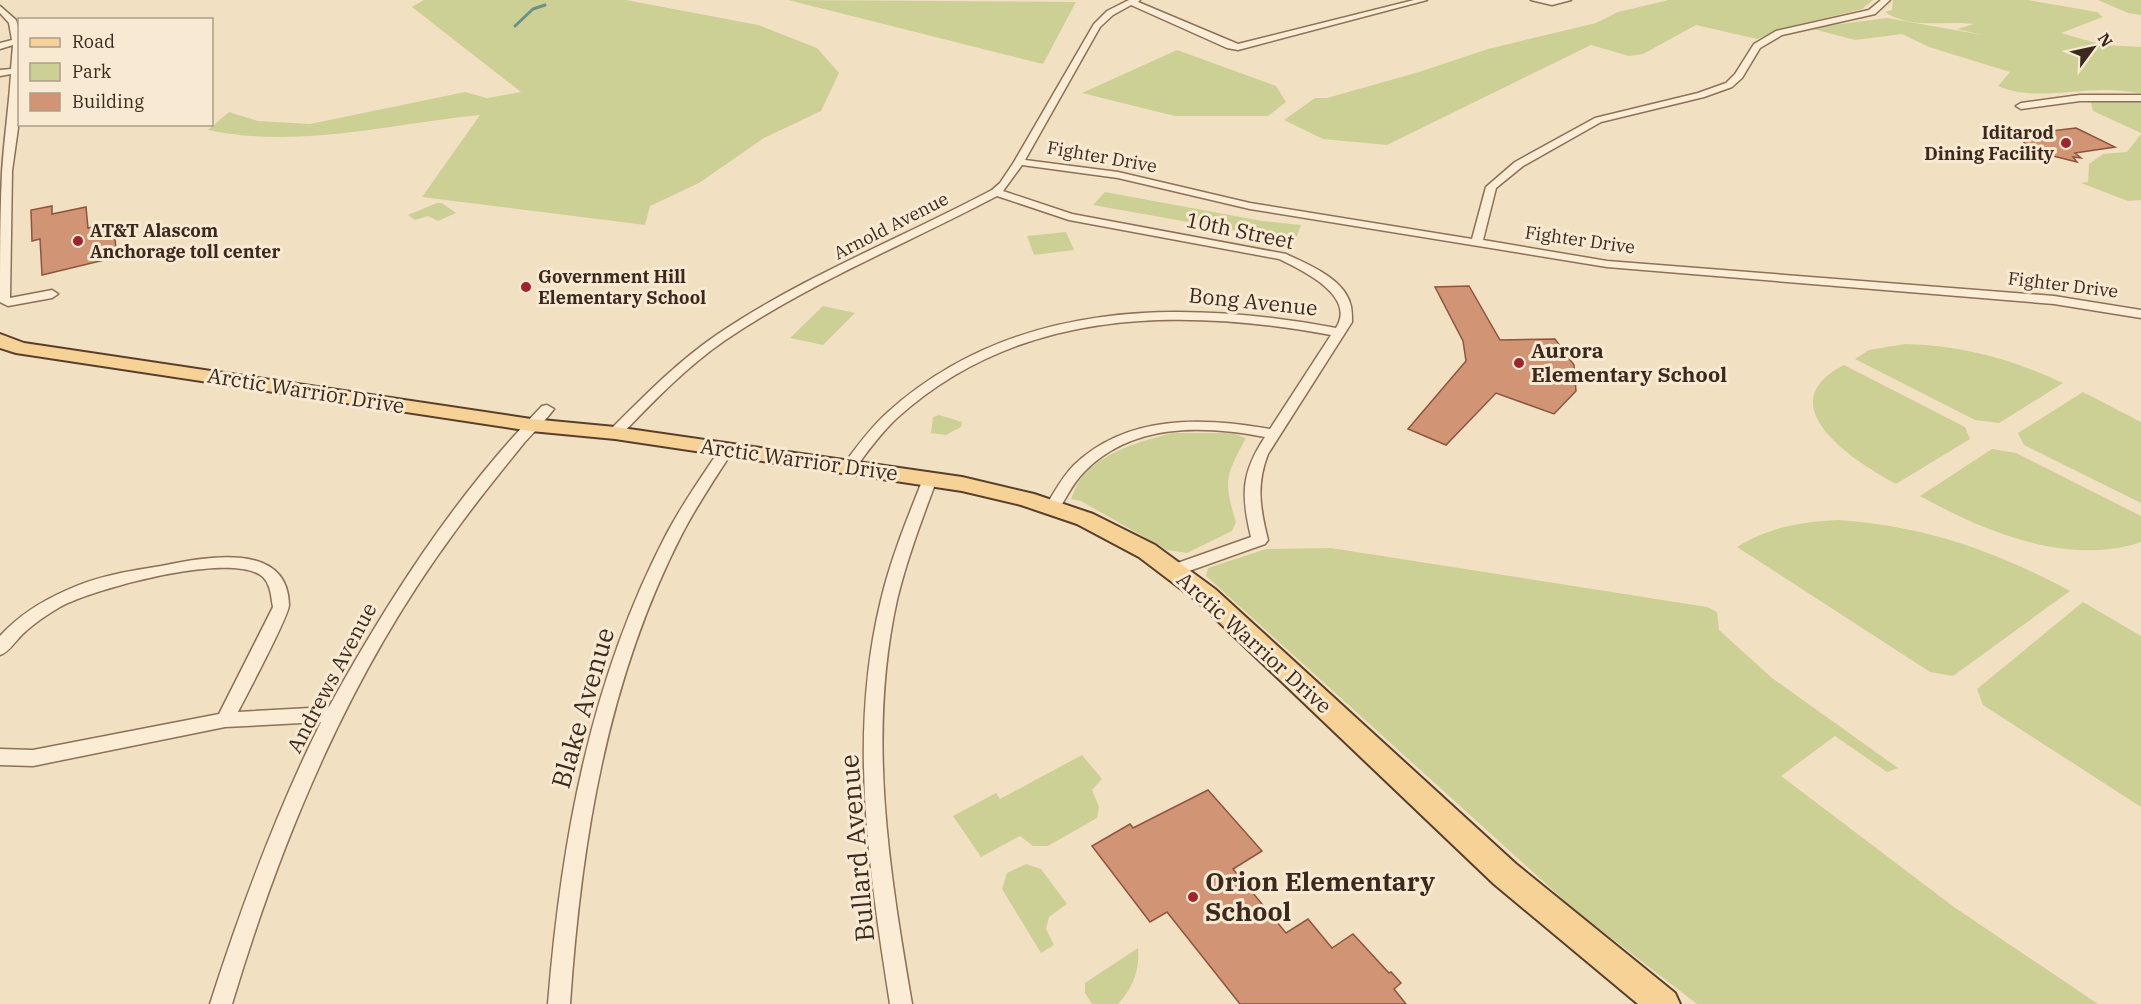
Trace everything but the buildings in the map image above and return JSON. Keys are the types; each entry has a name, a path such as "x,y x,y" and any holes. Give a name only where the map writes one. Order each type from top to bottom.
{"main road":[{"name":"Arctic Warrior Drive","path":"0,339 14,349 51,349 66,355 540,416 615,433 849,466 993,490 1053,507 1117,534 1175,570 1206,595 1505,874 1663,1004"}],"street":[{"name":"Arnold Avenue","path":"615,433 670,377 735,328 804,290 996,192 1004,185 1019,162 1097,26 1110,13 1134,1 1230,46 1238,46 1423,0"},
{"path":"1535,0 1552,3 1567,0"},
{"path":"1477,243 1491,187 1519,164 1598,120 1701,95 1729,85 1739,76 1756,46 1779,33 1872,12 1886,0"},
{"path":"0,8 13,22 17,41 17,71 4,168 2,259 4,298 8,302 52,294"},
{"path":"0,46 17,41"},
{"path":"0,73 17,71"},
{"path":"2021,106 2080,98 2141,98"},
{"path":"0,103 14,100"},
{"name":"Fighter Drive","path":"1019,162 1118,175 1250,206 1647,268 2054,300 2140,312"},
{"name":"10th Street","path":"996,192 1069,217 1282,256 1305,267 1336,289 1344,302 1346,322 1274,434 1254,470 1249,490 1260,540 1240,545 1175,570"},
{"name":"Bong Avenue","path":"849,466 893,413 928,385 963,364 1005,345 1049,331 1096,321 1182,313 1222,314 1287,321 1340,333"},
{"name":"Andrews Avenue","path":"221,1004 264,875 310,764 335,714 423,564 476,493 540,416"},
{"path":"1053,507 1079,469 1092,458 1108,447 1145,433 1165,428 1210,424 1274,434"},
{"name":"Blake Avenue","path":"559,1004 562,939 571,866 581,806 607,701 626,643 675,533 727,449"},
{"name":"Bullard Avenue","path":"901,1004 881,880 873,796 873,735 885,625 896,575 930,479"},
{"path":"0,649 18,628 64,598 92,586 219,561 243,563 262,569 274,578 281,591 281,607 225,720"},
{"path":"0,757 33,758 225,720 335,714"}],"green space":[{"path":"424,0 626,0 758,25 817,48 839,73 821,111 764,138 699,183 650,206 645,225 422,197 480,115 310,136 242,135 208,130 229,112 258,121 310,124 465,92 487,98 521,92 412,7"},
{"path":"788,0 1076,2 1043,64"},
{"path":"1669,0 1873,0 1862,9 1781,29 1757,39 1696,25 1643,54 1629,56 1591,45 1387,145 1323,139 1284,120 1315,98 1327,98 1419,72 1488,49 1596,23 1618,12"},
{"path":"1893,0 2028,0 2097,12 2103,17 2061,33 2103,45 2141,47 2141,93 2095,90 2024,93 1998,86 2010,72 1929,47 1902,34 1855,40 1809,28 1887,18 1983,35 1957,29 1974,24 1917,23 1895,18 1885,12 1892,10"},
{"path":"2098,0 2141,0 2141,15 2128,13"},
{"path":"1177,50 1276,86 1286,102 1268,116 1175,116 1082,93"},
{"path":"2091,102 2141,102 2141,133 2093,111"},
{"path":"2141,134 2141,200 2128,201 2081,183 2088,182 2089,164 2103,154 2127,152"},
{"path":"1105,192 1262,221 1301,225 1295,241 1093,205"},
{"path":"442,203 456,213 438,221 428,216 415,220 408,215"},
{"path":"1066,232 1074,250 1034,255 1027,236"},
{"path":"823,306 855,313 823,345 790,338"},
{"path":"1905,344 1966,350 2005,360 2063,383 1999,423 1975,420 1855,359 1869,350"},
{"path":"1844,365 1965,427 1970,439 1896,484 1860,462 1841,447 1825,431 1815,414 1813,397 1822,381"},
{"path":"2083,392 2141,422 2141,503 2024,445 2018,433"},
{"path":"939,415 962,422 961,427 946,435 931,433 933,417"},
{"path":"1172,433 1232,433 1246,438 1234,461 1229,478 1229,497 1236,522 1232,531 1187,553 1167,550 1081,501 1071,499 1081,478 1100,461 1135,444"},
{"path":"1992,449 2016,453 2141,516 2141,542 2113,549 2056,548 1999,533 1920,496"},
{"path":"1838,520 1900,528 1958,542 2014,563 2070,591 1953,676 1930,672 1737,547 1773,530 1811,522"},
{"path":"1331,548 1707,607 1717,612 1719,630 1772,678 1898,768 1887,772 1835,736 1781,776 1954,907 2098,1004 1697,1004 1576,911 1206,576 1208,568 1266,549"},
{"path":"2083,602 2141,636 2141,807 1983,705 1977,689"},
{"path":"1082,755 1102,779 1092,790 1099,807 1097,818 1048,846 1033,846 1020,836 981,857 953,816 996,793 1000,799"},
{"path":"1026,864 1041,869 1067,904 1049,917 1046,929 1054,945 1041,953 1002,889 1007,873"},
{"path":"1138,948 1137,971 1123,998 1118,1004 1092,1004 1085,993 1085,983"}],"waterway":[{"path":"515,26 533,9 545,5"}],"place":[{"name":"Iditarod Dining Facility","path":"2066,143"},
{"name":"AT&T Alascom Anchorage toll center","path":"78,241"},
{"name":"Government Hill Elementary School","path":"526,287"},
{"name":"Aurora Elementary School","path":"1519,363"},
{"name":"Orion Elementary School","path":"1193,897"}]}
